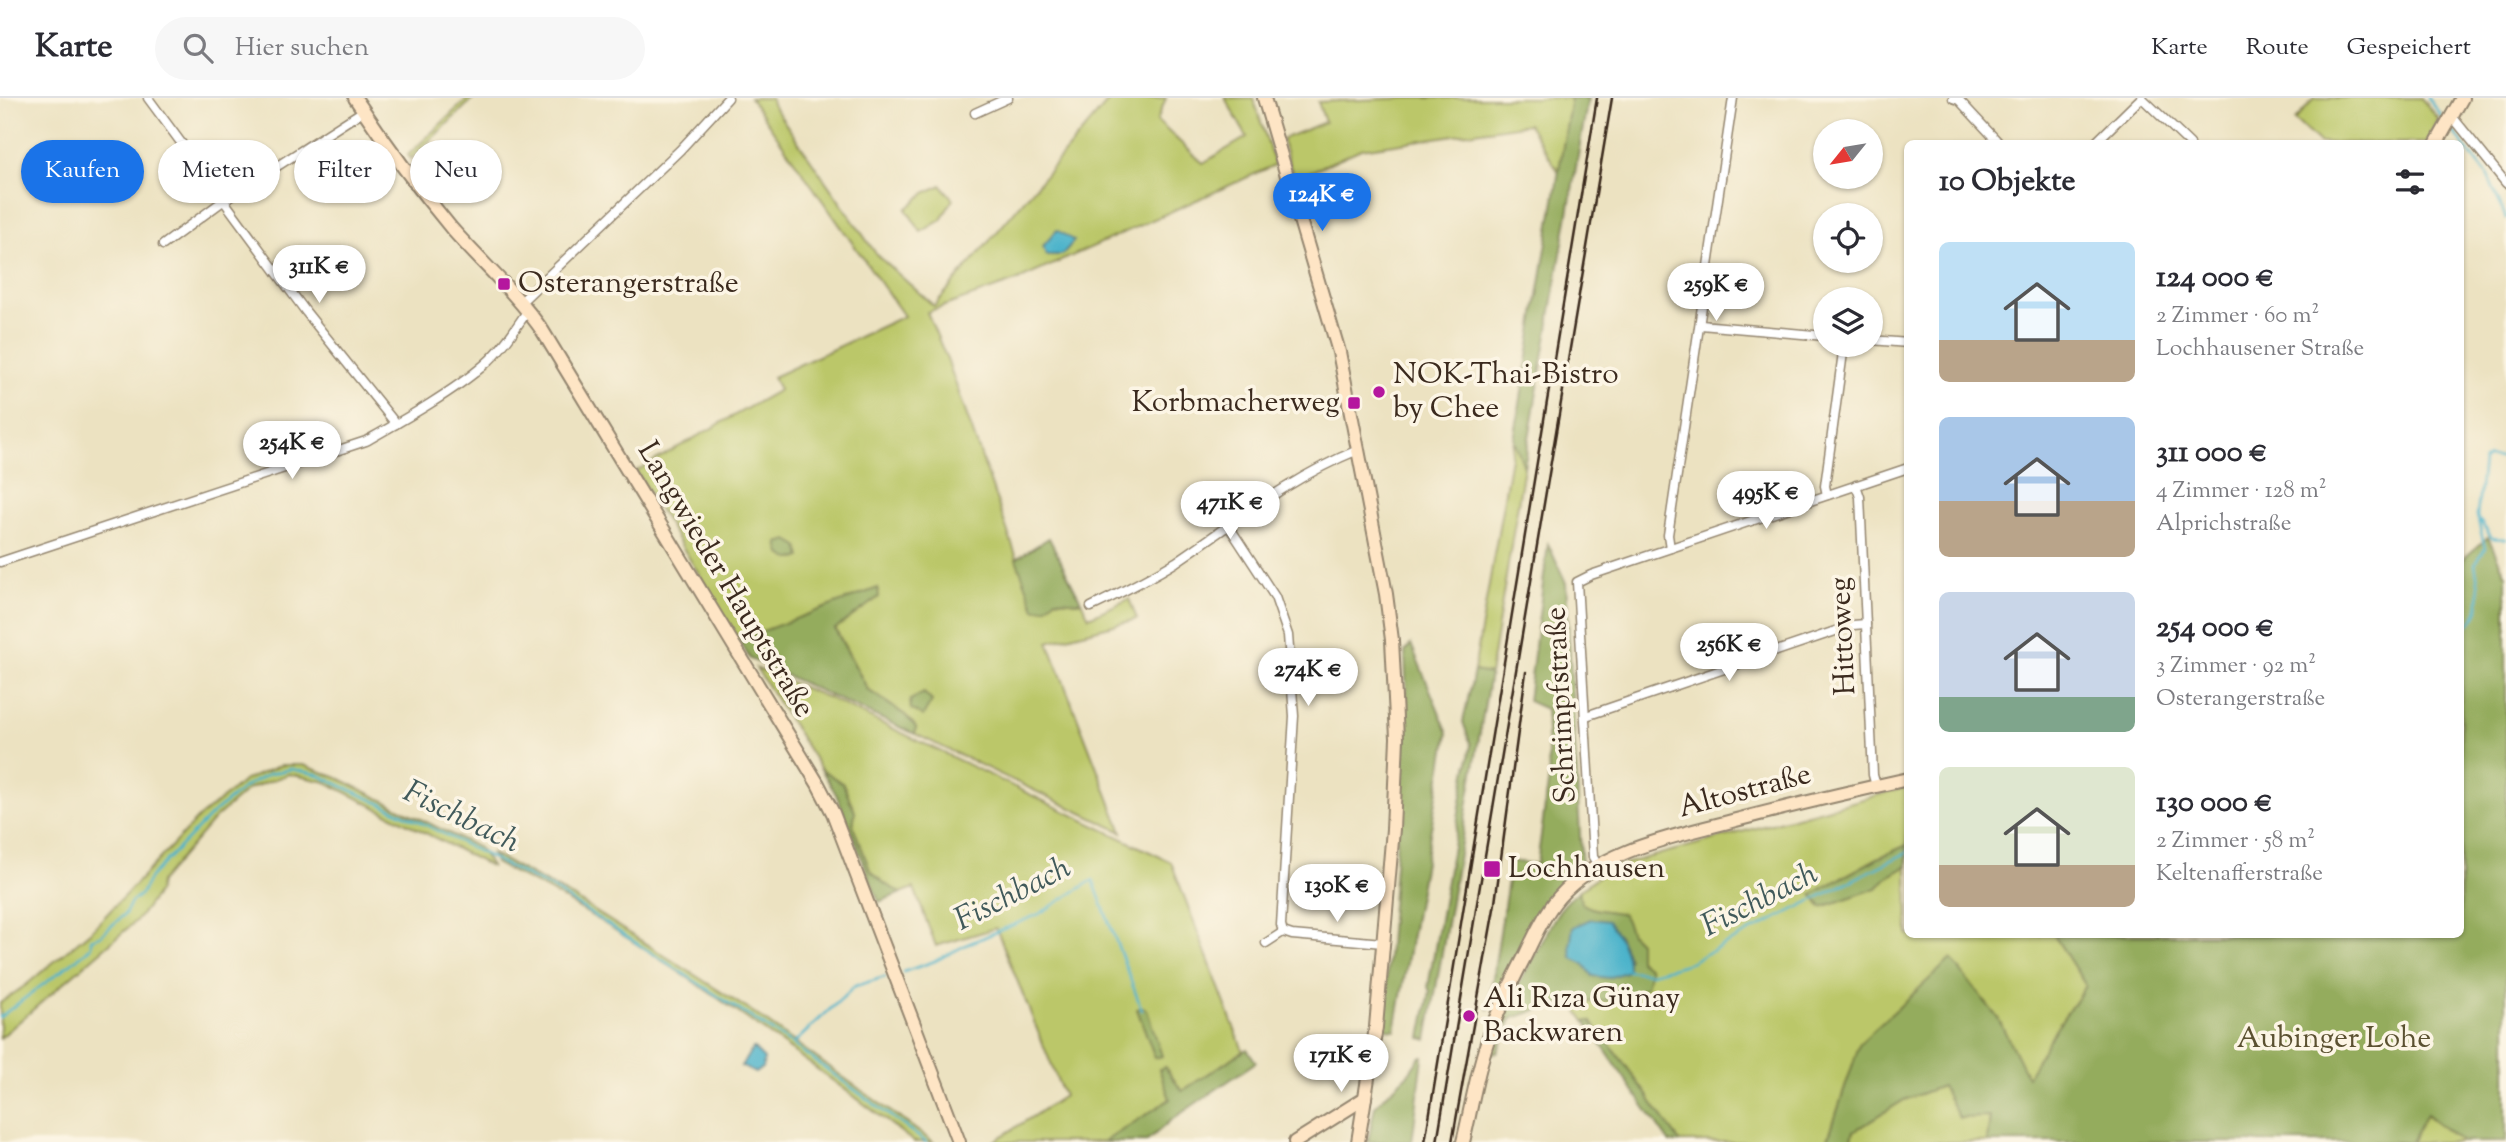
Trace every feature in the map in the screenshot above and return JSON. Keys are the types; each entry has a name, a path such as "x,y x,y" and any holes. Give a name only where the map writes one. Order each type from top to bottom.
{"main road":[{"name":"Langwieder Hauptstraße","path":"355,98 402,165 453,229 525,306 818,784 833,813 960,1142"},
{"path":"1264,98 1339,352 1386,594 1395,666 1397,738 1393,830 1376,1027 1359,1138"},
{"path":"2438,140 2462,98"},
{"name":"Altostraße","path":"1463,1142 1490,1033 1528,950 1559,897 1599,867 1624,853 1779,809 1904,780"},
{"path":"1295,1142 1365,1098"},
{"path":"1335,1118 1346,1119 1359,1138"}],"street":[{"path":"148,98 179,140"},
{"path":"0,562 356,445 396,424 484,366 499,351 525,306 728,98"},
{"path":"975,113 1008,98"},
{"path":"1732,98 1701,325 1668,535 1670,548 1904,469"},
{"path":"2098,140 2142,98 2186,140"},
{"path":"1957,99 1996,140"},
{"path":"280,164 363,111"},
{"path":"2447,120 2506,183"},
{"path":"163,245 220,203"},
{"path":"225,203 396,424"},
{"path":"1701,325 1813,335"},
{"path":"1883,341 1904,343"},
{"path":"1827,495 1825,486 1842,357"},
{"path":"1091,607 1140,583 1280,490 1321,466 1357,450"},
{"name":"Hittoweg","path":"1856,485 1860,497 1873,775 1876,786"},
{"path":"1228,525 1275,597 1288,635 1294,716 1281,925 1283,932"},
{"name":"Schrimpfstraße","path":"1599,867 1593,857 1577,582 1670,548"},
{"path":"1586,716 1853,625 1866,624"},
{"path":"1283,932 1383,943"},
{"path":"1266,943 1283,932"}],"green space":[{"path":"468,98 474,98 431,140 424,140"},
{"path":"750,98 771,98 772,104 877,255 934,306 1111,98 1166,98 1157,121 1203,163 1247,137 1225,98 1253,98 1275,165 1016,281 927,312 948,362 1035,609 1046,607 1056,599 1081,601 1089,617 1129,599 1137,619 1048,642 1122,832 915,734 916,727 905,715 868,690 835,628 878,597 878,589 739,640 636,471 779,390 773,377 904,316"},
{"path":"1406,98 1571,98 1559,172 1528,124 1361,149 1294,179 1282,139 1325,122 1318,102"},
{"path":"1571,98 1588,98 1524,467 1514,440"},
{"path":"2315,98 2421,98 2438,119 2428,140 2316,140 2295,120"},
{"path":"941,185 953,199 941,220 921,232 906,209 925,193"},
{"path":"1514,440 1524,467 1490,674 1474,671"},
{"name":"Aubinger Lohe","path":"2488,537 2506,576 2506,1142 2462,1142 2426,1114 2411,1142 1987,1142 1990,1117 1959,1118 1942,1086 1904,1100 1854,1131 1851,1142 1827,1142 1860,1043 1951,959 1998,1018 2027,1077 2056,1028 2086,986 2056,938 2464,938 2464,558"},
{"path":"1049,538 1081,601 1056,599 1046,608 1035,609 1016,559"},
{"path":"788,540 798,546 801,557 790,559 781,554 778,543"},
{"path":"1548,544 1566,583 1582,870 1555,895 1527,934 1488,1010 1511,861 1537,864 1549,777 1546,709 1528,701"},
{"path":"878,588 879,597 835,629 868,690 905,715 916,727 915,734 750,659 739,640"},
{"path":"1411,644 1448,733 1395,1030 1386,1029 1383,1025 1407,705 1405,652"},
{"path":"756,668 831,699 1171,862 1243,1051 1182,1091 1165,1067 1160,1069 1171,1099 1104,1142 993,1142 1064,1096 996,928 936,946 914,888 901,893 885,884 870,870 853,826 855,812 843,784 821,769"},
{"path":"1474,671 1490,674 1427,1040 1421,1038 1430,991 1428,987 1471,745 1463,722"},
{"path":"924,693 932,701 923,716 911,709 910,700"},
{"path":"281,765 303,765 338,778 479,848 492,867 326,782 289,774 248,789 214,819 160,882 158,892 138,919 0,1038 0,1003 91,931 199,817 245,780"},
{"path":"821,769 843,784 855,812 853,826 870,870 885,884 901,893 879,902 836,794"},
{"path":"1904,788 1904,846 1812,894 1821,907 1877,888 1886,878 1904,868 1904,938 2056,938 2086,986 2056,1028 2027,1078 1998,1018 1860,1043 1827,1142 1680,1142 1624,1063 1572,1003 1614,1000 1639,960 1639,942 1631,934 1623,915 1581,903 1579,891 1609,868"},
{"path":"1904,846 1904,868 1886,878 1877,888 1822,907 1812,894"},
{"path":"492,854 573,897 754,1013 933,1142 914,1142 705,989 564,899 495,863"},
{"path":"1579,891 1581,903 1586,906 1623,914 1631,934 1639,942 1639,960 1650,969 1646,988 1614,1000 1551,1005 1511,1019 1497,1053 1489,1054 1506,1012 1556,915","holes":["1619,936 1629,959 1593,976 1584,963"]},
{"path":"1143,1007 1147,1010 1162,1056 1155,1058 1137,1009"},
{"path":"1585,1021 1591,1021 1624,1063 1680,1142 1669,1142"},
{"path":"1247,1049 1256,1062 1170,1121 1146,1142 1104,1142 1170,1099 1159,1069 1165,1067 1182,1091"},
{"path":"1420,1057 1423,1057 1412,1142 1368,1142 1375,1106 1409,1073"},
{"path":"1942,1086 1990,1117 1987,1142 1851,1142 1854,1131 1904,1100"},
{"path":"2425,1114 2462,1142 2411,1142"}],"water":[{"path":"1057,230 1074,241 1062,255 1046,255 1043,246"},
{"path":"1591,919 1608,921 1625,950 1628,971 1609,978 1593,976 1583,963 1572,958 1570,946 1573,927"},
{"path":"753,1048 764,1059 763,1067 755,1073 741,1066"}],"waterway":[{"path":"2427,98 2445,121"},
{"path":"2449,126 2460,140"},
{"path":"2464,145 2487,174 2506,218"},
{"name":"Fischbach","path":"2464,627 2474,617 2479,601 2475,564 2485,548 2477,516 2483,461 2488,457 2506,458"},
{"path":"2480,521 2492,538 2506,539"},
{"name":"Fischbach","path":"0,1017 86,952 91,946 91,939 100,936 125,914 150,877 212,814 246,786 269,774 291,769 316,774 414,819 553,889 792,1044 926,1142"},
{"name":"Fischbach","path":"1628,971 1651,973 1686,964 1904,854"},
{"name":"Fischbach","path":"903,972 935,961 1039,914 1093,880 1142,1010"},
{"path":"793,1044 855,986 885,977"}],"railway":[{"path":"1425,1142 1597,98"},
{"path":"1437,1142 1612,98"},
{"path":"1452,1142 1495,903 1526,672"}],"place":[{"name":"Osterangerstraße","path":"504,284"},
{"name":"NOK-Thai-Bistro by Chee","path":"1379,392"},
{"name":"Korbmacherweg","path":"1354,403"},
{"name":"Lochhausen","path":"1492,869"},
{"name":"Ali Rıza Günay Backwaren","path":"1469,1016"}]}
